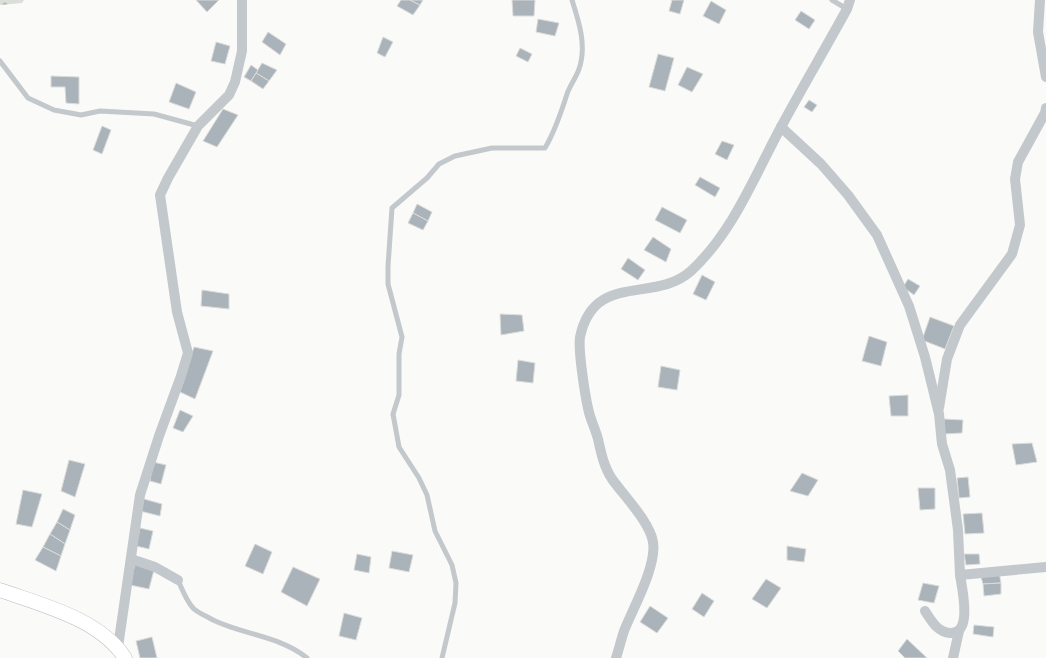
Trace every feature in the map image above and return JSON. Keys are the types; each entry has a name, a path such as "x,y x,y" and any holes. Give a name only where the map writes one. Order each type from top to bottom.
{"main road":[{"path":"0,590 69,615 107,638 121,653"}],"street":[{"path":"121,653 140,496 188,353 177,312 160,195 198,126 229,95 235,82 242,52 242,0"},
{"path":"1040,0 1038,32 1046,78"},
{"path":"616,658 623,633 650,569 654,556 653,541 647,525 610,477 600,455 588,408 581,355 580,339 586,320 593,308 601,301 619,293 676,281 690,272 720,238 733,218 848,5"},
{"path":"938,412 947,359 960,325 1012,254 1020,226 1015,179 1018,162 1046,108"},
{"path":"781,127 822,164 848,194 877,235 909,306 938,412 942,444 950,470 958,530 960,575 965,615 953,658"},
{"path":"131,559 155,567 178,580"},
{"path":"960,575 1046,567"},
{"path":"925,610 935,626 945,632 954,633 959,631"}],"lane":[{"path":"442,658 455,603 456,583 452,564 435,531 427,495 419,478 399,447 393,414 399,395 399,354 402,337 388,284 392,208 427,178 439,164 454,156 492,148 545,148 553,133 570,86 579,69 582,52 582,33 572,0"},
{"path":"832,0 848,5"},
{"path":"0,61 28,98 54,110 81,115 100,112 154,114 198,126"},
{"path":"178,580 194,609 245,632 281,642 307,658"}],"green space":[{"path":"0,0 24,0 22,3 0,5"}],"building":[{"path":"196,0 219,0 207,12"},
{"path":"401,0 410,0 420,5 413,15 397,6"},
{"path":"410,0 423,0 420,5"},
{"path":"512,0 535,0 534,16 513,16"},
{"path":"672,0 684,0 680,14 669,11"},
{"path":"711,1 726,10 719,24 703,16"},
{"path":"801,11 815,20 809,29 795,20"},
{"path":"538,19 559,23 555,36 536,32"},
{"path":"268,32 286,44 280,55 262,42"},
{"path":"383,37 393,42 385,57 377,53"},
{"path":"216,42 230,46 225,64 211,61"},
{"path":"520,48 532,54 528,62 516,56"},
{"path":"658,54 674,58 665,91 649,87"},
{"path":"262,63 277,70 269,81 256,73"},
{"path":"251,65 258,70 251,81 244,77"},
{"path":"687,67 703,74 692,92 678,85"},
{"path":"256,73 269,81 263,89 251,81"},
{"path":"51,76 79,77 79,104 66,103 65,87 51,87"},
{"path":"176,83 196,92 189,109 169,102"},
{"path":"809,100 817,105 812,112 804,107"},
{"path":"223,109 238,115 217,147 203,141"},
{"path":"102,126 111,130 102,154 93,150"},
{"path":"722,141 734,145 727,160 715,154"},
{"path":"700,177 720,188 715,197 695,185"},
{"path":"417,204 432,212 428,221 413,213"},
{"path":"662,207 687,220 680,233 655,220"},
{"path":"413,213 428,221 423,230 408,223"},
{"path":"653,237 671,249 666,262 644,250"},
{"path":"628,258 645,270 638,280 621,269"},
{"path":"702,275 715,282 706,300 693,294"},
{"path":"908,279 920,286 914,295 903,287"},
{"path":"202,290 229,294 229,309 201,306"},
{"path":"500,314 522,315 524,331 501,335"},
{"path":"930,317 954,326 945,349 922,340"},
{"path":"869,336 887,342 881,366 862,361"},
{"path":"194,347 213,351 195,399 180,392"},
{"path":"518,360 535,363 533,383 516,381"},
{"path":"661,366 680,370 677,390 658,387"},
{"path":"908,395 908,416 891,416 889,396"},
{"path":"180,410 193,416 183,432 173,428"},
{"path":"944,419 963,420 962,433 944,434"},
{"path":"1032,443 1037,462 1016,465 1012,444"},
{"path":"69,460 85,464 75,497 61,491"},
{"path":"153,462 166,465 161,484 150,481"},
{"path":"802,473 818,480 808,496 790,491"},
{"path":"968,477 970,497 959,498 957,478"},
{"path":"918,488 935,488 935,509 920,510"},
{"path":"23,490 42,494 32,527 16,524"},
{"path":"144,499 162,504 160,516 140,511"},
{"path":"63,509 75,515 70,530 57,522"},
{"path":"982,513 984,533 965,534 963,514"},
{"path":"57,522 70,530 65,544 50,534"},
{"path":"140,528 153,531 149,549 136,546"},
{"path":"50,534 65,544 61,556 43,547"},
{"path":"255,544 272,552 263,574 245,566"},
{"path":"787,546 806,549 804,562 787,560"},
{"path":"43,547 61,556 56,571 35,560"},
{"path":"392,551 413,555 409,572 389,568"},
{"path":"357,554 371,557 369,573 354,570"},
{"path":"964,554 979,554 980,564 966,565"},
{"path":"135,564 154,570 149,589 130,585"},
{"path":"293,567 320,579 307,606 281,592"},
{"path":"999,572 1001,583 983,584 980,574"},
{"path":"766,579 781,588 767,608 752,599"},
{"path":"923,583 939,586 934,603 918,600"},
{"path":"1001,583 1001,594 984,596 983,584"},
{"path":"702,593 714,601 704,617 692,609"},
{"path":"650,606 668,618 657,633 640,622"},
{"path":"344,613 362,618 356,640 339,636"},
{"path":"974,625 994,627 993,637 973,634"},
{"path":"152,637 157,658 140,658 136,641"},
{"path":"907,639 927,658 905,658 898,651"}]}
